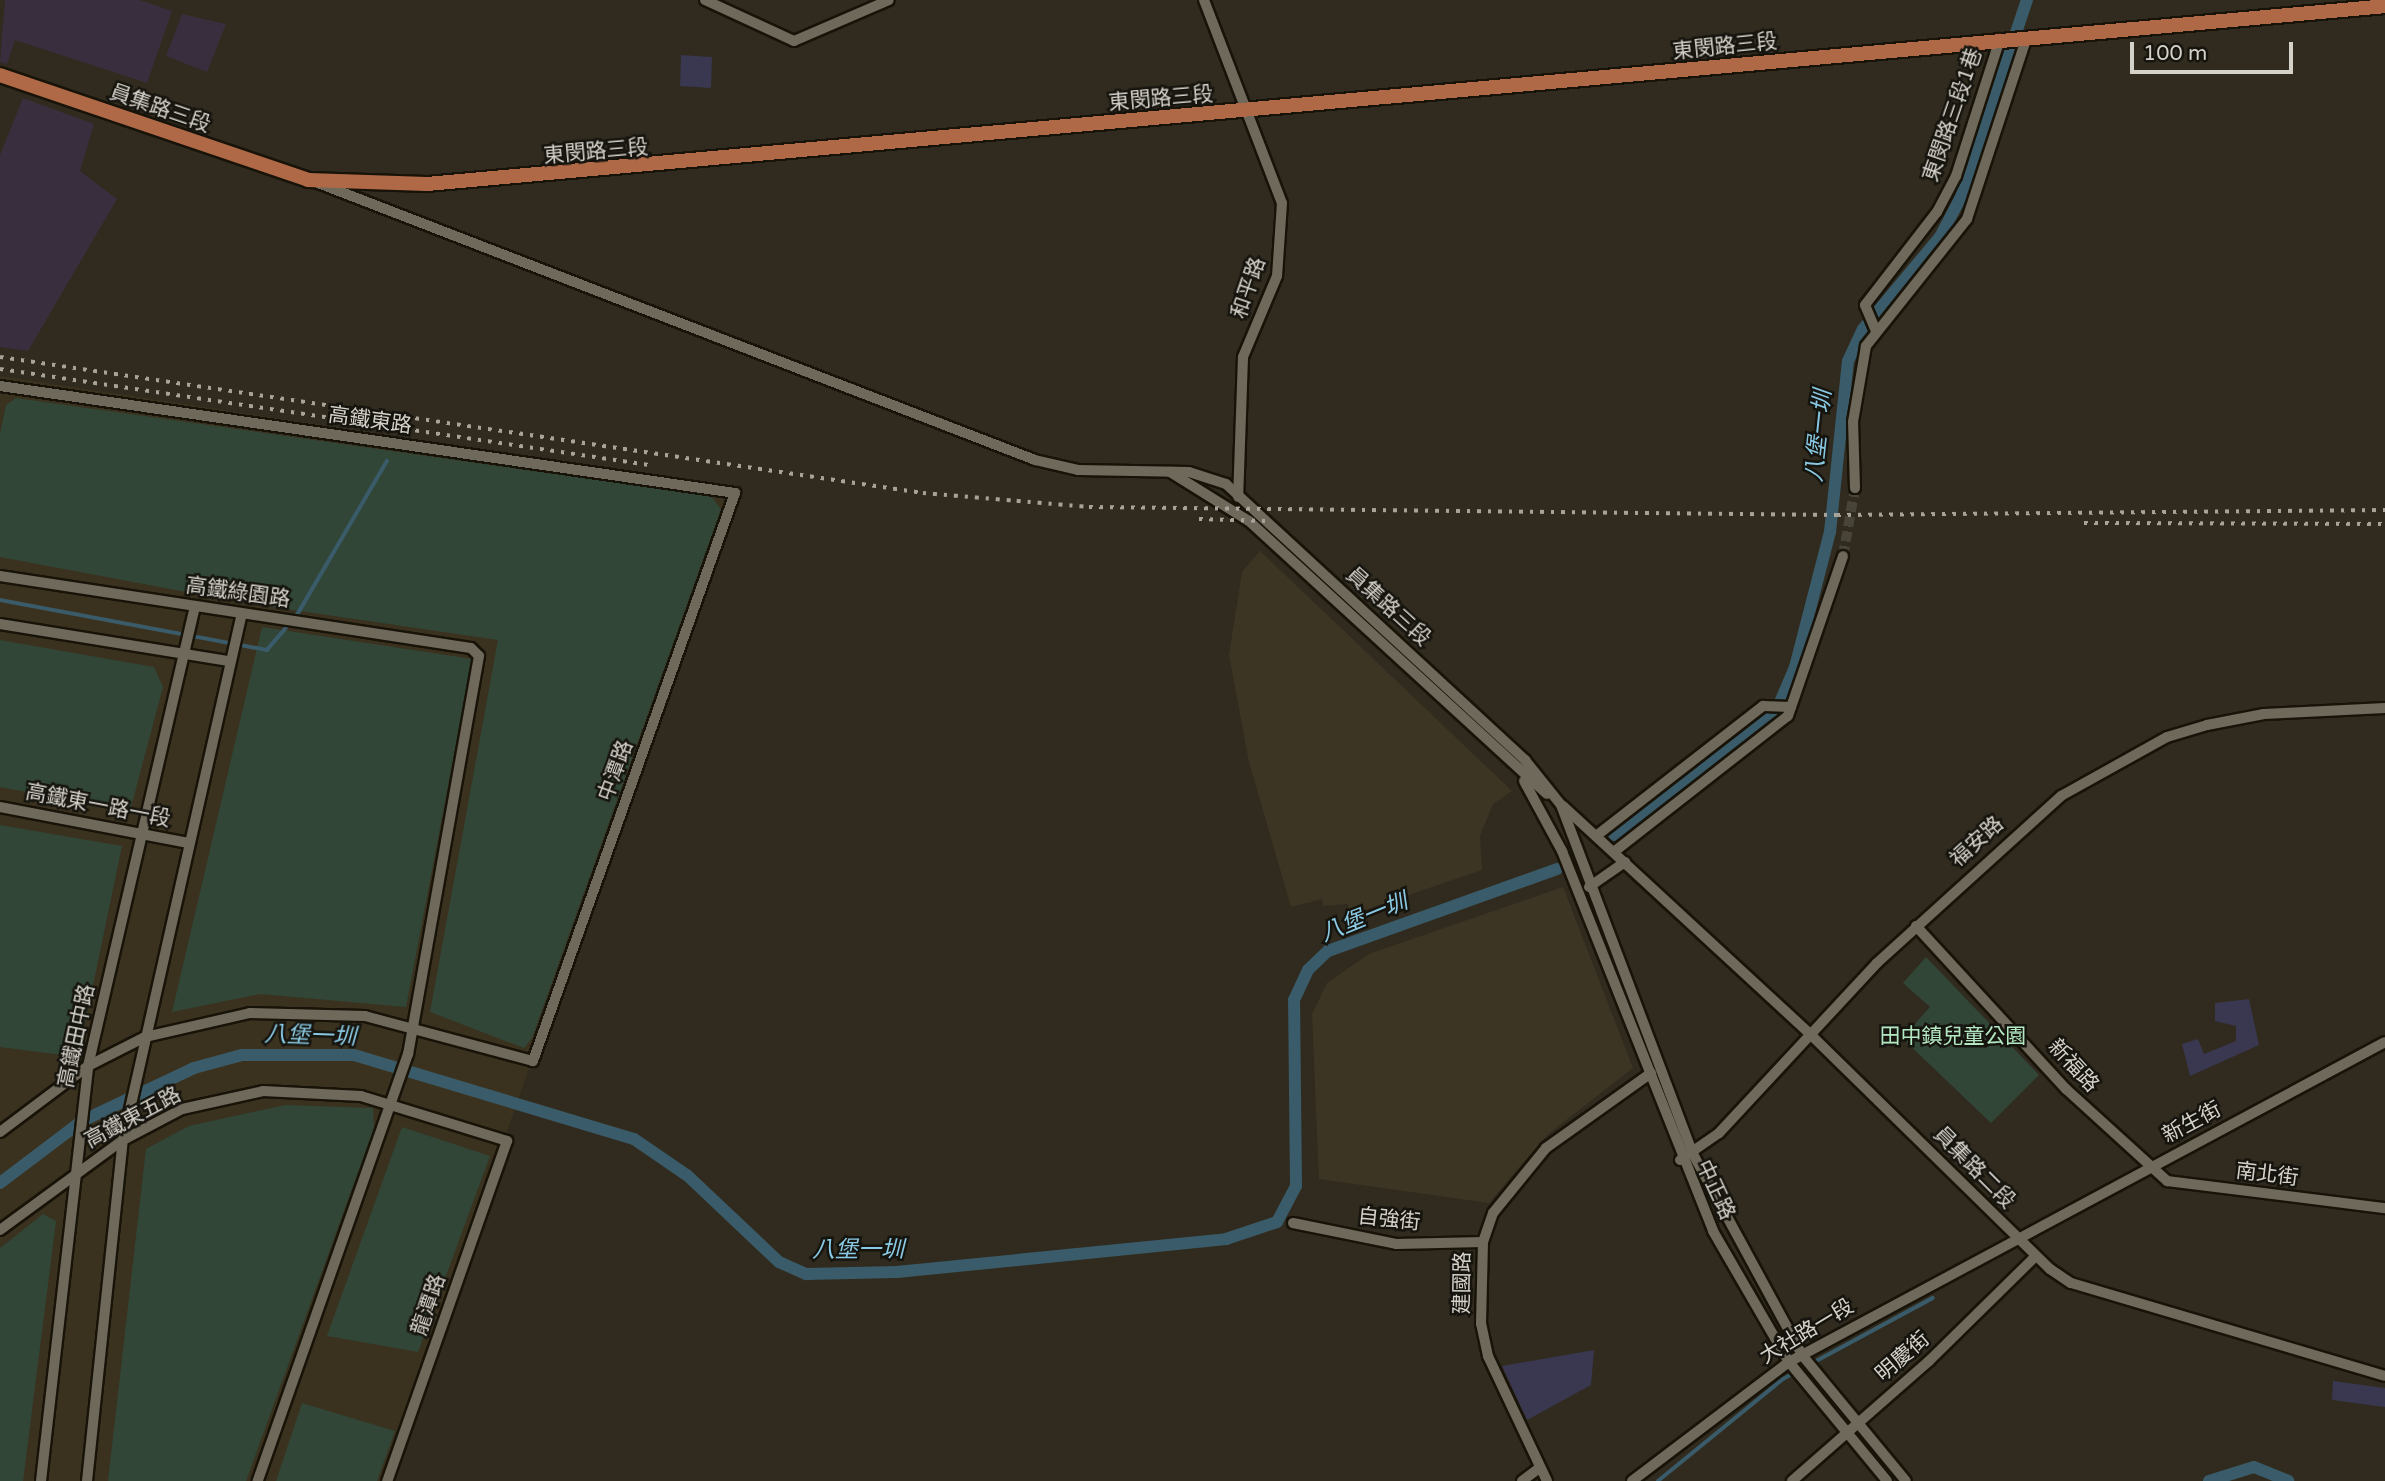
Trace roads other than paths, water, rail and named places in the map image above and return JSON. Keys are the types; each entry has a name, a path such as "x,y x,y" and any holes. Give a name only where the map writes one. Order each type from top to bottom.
{"main road":[{"name":"東閔路三段","path":"309,180 500,182 2385,6"},
{"name":"員集路三段","path":"0,75 309,180"}],"street":[{"path":"705,0 794,41 889,0"},
{"name":"和平路","path":"1204,0 1251,113 1282,203 1283,243 1278,276 1243,357 1237,495 1246,519"},
{"path":"1855,488 1857,381 1876,331 1967,219 2014,39"},
{"name":"東閔路三段1巷","path":"1876,331 1865,305 1949,188 2014,39"},
{"name":"員集路三段","path":"309,180 1035,460 1078,470 1170,472 1226,484 1525,760 1561,805"},
{"name":"高鐵東路","path":"0,386 735,493"},
{"name":"員集路三段","path":"1170,472 1246,519 1516,771"},
{"name":"中潭路","path":"412,1024 533,1061 735,493"},
{"path":"1615,852 1791,707 1843,556"},
{"name":"高鐵綠園路","path":"0,576 471,648 480,656 412,1024"},
{"name":"高鐵田中路","path":"41,1481 88,1066 195,607"},
{"path":"87,1481 123,1140 242,613"},
{"path":"0,624 229,662"},
{"path":"1516,771 1596,836 1763,706 1791,707"},
{"name":"福安路","path":"1680,1160 1693,1154 1916,926 2041,811 2167,737 2264,714 2385,708"},
{"name":"中正路","path":"1516,771 1539,802 1562,851 1646,1076 1680,1160 1713,1231 1789,1362 1843,1436 1887,1481"},
{"name":"中正路","path":"1561,805 1589,887 1693,1154 1802,1355 1854,1425 1906,1481"},
{"name":"高鐵東一路一段","path":"0,807 188,843"},
{"name":"員集路二段","path":"1596,836 1810,1034 2035,1256 2071,1283 2385,1376"},
{"path":"1589,887 1625,862"},
{"name":"新福路","path":"1916,926 2147,1169"},
{"path":"0,1132 88,1066 145,1037 250,1013 307,1011 412,1024 390,1104 258,1481"},
{"name":"新生街","path":"2017,1239 2385,1042"},
{"name":"建國路","path":"1547,1481 1538,1469 1486,1346 1479,1291 1483,1242 1493,1213 1546,1148 1659,1068"},
{"name":"高鐵東五路","path":"0,1230 74,1172 123,1140 182,1109 263,1090 314,1090 390,1104 507,1141"},
{"name":"龍潭路","path":"387,1481 507,1141"},
{"name":"南北街","path":"2147,1169 2167,1181 2385,1208"},
{"name":"自強街","path":"1293,1223 1396,1244 1483,1242"},
{"name":"大社路一段","path":"1632,1481 1789,1362 2017,1239"},
{"name":"明慶街","path":"1792,1481 2035,1256"},
{"path":"1522,1481 1538,1469"}],"waterway":[{"name":"八堡一圳","path":"1614,835 1775,714 1795,667 1830,532 1848,361 1863,329 1940,237 1961,197 2027,0"},
{"path":"0,600 267,650 297,615 387,461"},
{"name":"八堡一圳","path":"0,1183 82,1121 194,1068 242,1055 354,1055 634,1139 688,1176 779,1262 806,1274 897,1272 1226,1239 1277,1222 1296,1186 1294,1000 1308,970 1328,951 1557,869"},
{"path":"1658,1481 1783,1379 1933,1298"},
{"path":"2209,1481 2254,1467 2288,1481"}],"tunnel":[{"path":"1843,556 1855,488"}],"railway":[{"path":"0,357 923,493 1089,507 1837,515 2385,510"},
{"path":"0,369 649,465"},
{"path":"1199,519 1265,521"},
{"path":"2084,523 2385,524"}],"park label":[{"name":"田中鎮兒童公園","path":"1953,1037"}]}
